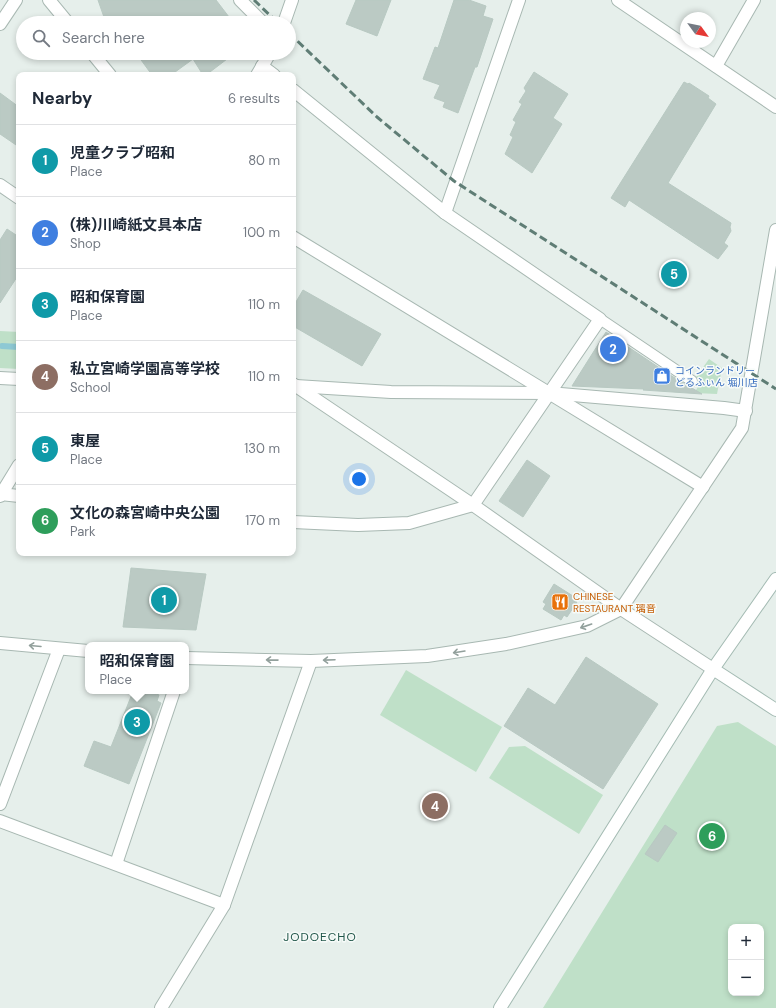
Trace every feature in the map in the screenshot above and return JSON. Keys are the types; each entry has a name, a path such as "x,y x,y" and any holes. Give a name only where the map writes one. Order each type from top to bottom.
{"street":[{"path":"0,24 16,0"},
{"path":"49,0 62,16"},
{"path":"240,0 256,16"},
{"path":"286,16 292,0"},
{"path":"445,213 519,0"},
{"path":"618,0 776,107"},
{"path":"716,66 754,0"},
{"path":"98,60 108,72"},
{"path":"260,70 266,60"},
{"path":"296,92 445,213 600,319 473,505 409,523 358,524 296,522"},
{"path":"0,185 16,196"},
{"path":"189,658 311,661 427,656 506,644 587,626 621,609 742,428 776,230"},
{"path":"296,238 703,487"},
{"path":"766,291 776,298"},
{"path":"0,378 16,379"},
{"path":"296,386 391,392 549,393 716,407 746,411"},
{"path":"296,387 473,505 621,609 776,710"},
{"path":"16,470 0,495 16,496"},
{"path":"500,1008 713,669 776,579"},
{"path":"0,643 85,651"},
{"path":"0,804 59,649"},
{"path":"161,1008 224,905 311,661"},
{"path":"116,864 173,694"},
{"path":"0,821 224,905"}],"lane":[{"path":"600,319 692,381"}],"green space":[{"path":"0,331 16,332 16,369 0,368"},
{"path":"709,359 722,368 717,394 694,393 702,381 696,377"},
{"path":"406,670 502,727 476,772 380,715"},
{"path":"738,722 776,746 776,1008 543,1008 717,726"},
{"path":"525,746 603,795 579,834 489,778 509,747"}],"building":[{"path":"98,0 216,0 228,16 104,16"},
{"path":"356,0 391,0 377,36 346,24"},
{"path":"454,0 469,0 486,6 483,16 493,19 477,67 475,67 458,113 443,107 445,102 434,98 440,85 423,79 435,47 438,48"},
{"path":"141,60 192,60 175,72 150,72"},
{"path":"194,60 226,60 210,72 201,72"},
{"path":"534,72 568,94 553,118 562,124 532,173 505,154 513,137 510,135 516,122 513,120 522,104 519,102 526,91 524,88"},
{"path":"684,82 689,83 709,96 708,98 716,104 668,183 731,223 731,231 724,243 728,246 718,259 629,200 625,207 611,198"},
{"path":"0,93 16,105 16,145 0,134"},
{"path":"7,229 16,235 16,279 0,303 0,240"},
{"path":"303,290 381,334 362,366 296,328 296,302"},
{"path":"606,332 670,375 702,394 643,390 644,389 572,386"},
{"path":"527,460 550,476 523,517 499,501"},
{"path":"131,568 206,574 196,630 123,627"},
{"name":"CHINESE RESTAURANT 璃音","path":"554,584 573,596 571,599 577,602 567,617 564,615 561,620 543,609 546,604 543,602"},
{"path":"586,657 658,704 603,789 504,726 528,688 555,705"},
{"path":"132,694 156,694 159,695 157,701 161,703 129,784 84,766 94,741 111,747"},
{"path":"665,825 677,833 658,862 645,854"}],"waterway":[{"path":"2,346 16,347"}],"railway":[{"path":"254,0 271,16"},
{"path":"296,40 377,117 454,181 776,389"}],"place":[{"name":"東屋","path":"674,274"},
{"name":"(株)川崎紙文具本店","path":"613,349"},
{"name":"コインランドリー どるふぃん 堀川店","path":"662,376"},
{"name":"児童クラブ昭和","path":"164,600"},
{"name":"CHINESE RESTAURANT 璃音","path":"560,602"},
{"name":"昭和保育園","path":"137,722"},
{"name":"私立宮崎学園高等学校","path":"435,806"},
{"name":"文化の森宮崎中央公園","path":"712,836"}],"district":[{"name":"JODOECHO","path":"320,937"}]}
